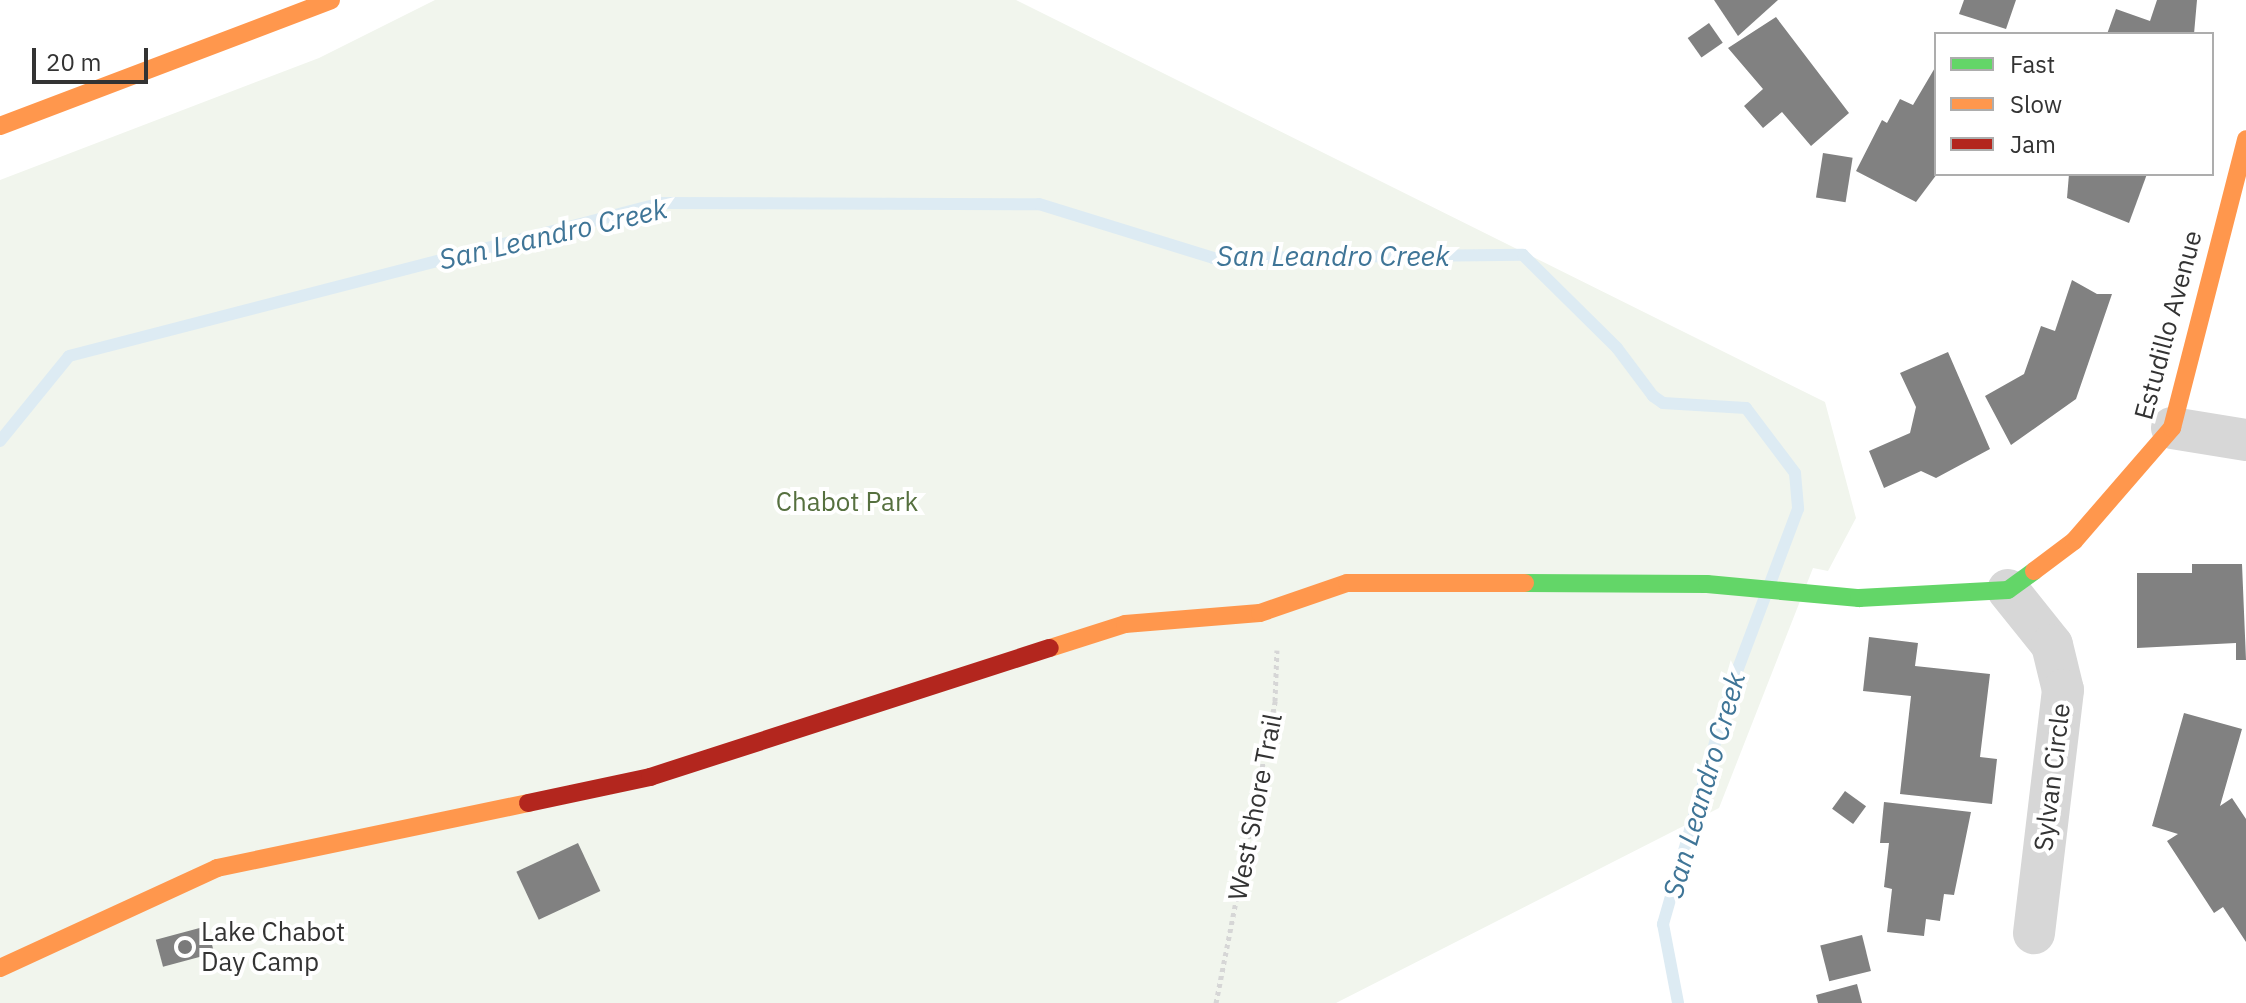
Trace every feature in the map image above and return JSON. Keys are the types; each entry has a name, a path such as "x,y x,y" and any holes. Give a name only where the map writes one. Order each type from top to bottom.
{"street":[{"path":"0,126 331,0"},
{"name":"Estudillo Avenue","path":"2008,590 2074,541 2172,428 2246,139"},
{"path":"2172,428 2246,440"},
{"path":"0,968 217,868 650,777 1125,624 1260,613 1347,583 1707,584 1859,598 2008,590"},
{"name":"Sylvan Circle","path":"2008,590 2052,645 2063,690 2034,933"}],"path":[{"name":"West Shore Trail","path":"1216,1003 1275,701 1277,648 1260,613"}],"green space":[{"name":"Chabot Park","path":"435,0 1016,0 1825,402 1856,518 1828,571 1813,568 1719,808 1336,1003 0,1003 0,180 319,58"}],"building":[{"path":"1714,0 1778,0 1738,36"},
{"path":"1964,0 2016,0 2006,29 1959,14"},
{"path":"2157,0 2197,0 2194,32 2108,32 2116,9 2150,21"},
{"path":"1776,17 1849,113 1811,146 1782,112 1763,128 1744,106 1763,89 1728,48"},
{"path":"1709,23 1723,43 1701,58 1688,38"},
{"path":"1934,69 1936,176 1916,202 1856,171 1882,120 1887,123 1900,99 1913,105"},
{"path":"1823,153 1853,158 1846,202 1816,197"},
{"path":"2069,176 2146,176 2129,223 2067,198"},
{"path":"2072,280 2097,294 2112,294 2076,399 2011,445 1985,396 2024,374 2041,326 2055,331"},
{"path":"1948,352 1990,449 1936,478 1921,471 1884,488 1869,451 1910,433 1916,407 1900,373"},
{"path":"2192,564 2242,564 2246,660 2236,660 2236,643 2137,648 2137,573 2192,573"},
{"path":"1869,637 1918,643 1915,666 1990,674 1980,757 1997,759 1992,804 1900,794 1911,696 1863,691"},
{"path":"2184,713 2242,729 2220,806 2232,798 2246,819 2246,942 2223,907 2214,913 2167,841 2178,834 2152,826"},
{"path":"1845,791 1866,806 1853,824 1832,809"},
{"path":"1884,802 1971,812 1954,895 1944,894 1940,921 1926,919 1924,936 1887,932 1892,889 1884,887 1889,843 1880,843"},
{"path":"578,843 600,891 539,920 516,872"},
{"name":"Lake Chabot Day Camp","path":"207,926 214,953 163,967 156,940"},
{"path":"1862,935 1871,971 1829,981 1820,945"},
{"path":"1857,984 1862,1003 1818,1003 1816,995"}],"waterway":[{"name":"San Leandro Creek","path":"0,441 69,356 662,203 1039,204 1213,258 1523,255 1617,348 1653,396 1663,403 1746,408 1795,473 1798,509 1731,687 1663,924 1678,1003"}],"traffic: fast":[{"path":"1525,583 1707,584 1859,598 2008,590 2034,571"}],"traffic: slow":[{"path":"0,126 331,0"},
{"path":"2034,571 2074,541 2172,428 2246,139"},
{"path":"1050,648 1125,624 1260,613 1347,583 1525,583"},
{"path":"0,968 217,868 528,803"}],"traffic: jam":[{"path":"528,803 650,777 1050,648"}],"place":[{"name":"Lake Chabot Day Camp","path":"185,947"}]}
